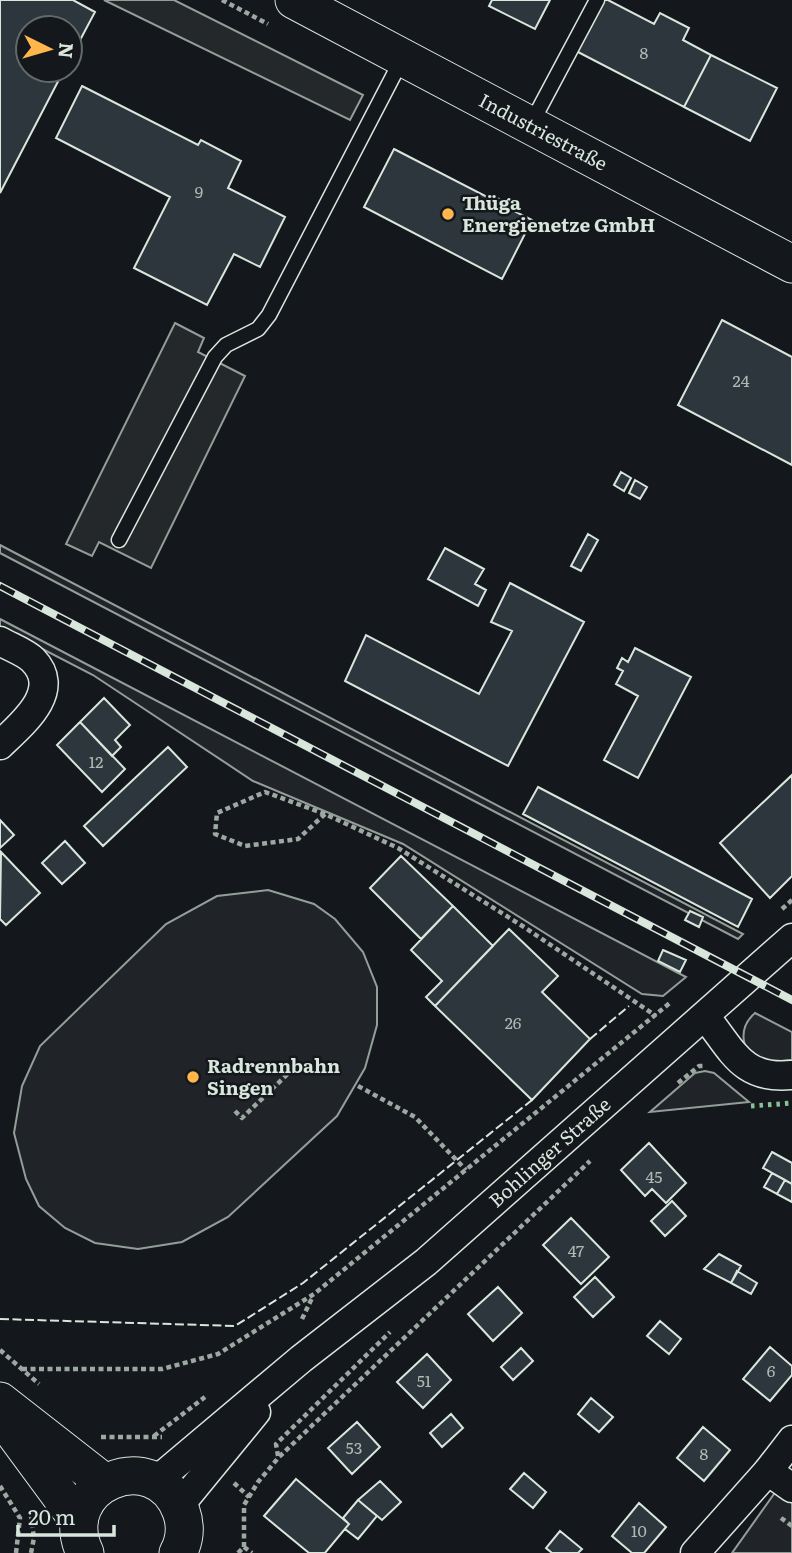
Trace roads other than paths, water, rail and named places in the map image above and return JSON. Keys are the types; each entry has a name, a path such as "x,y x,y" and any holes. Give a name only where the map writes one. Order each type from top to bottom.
{"street":[{"name":"Industriestraße","path":"294,0 792,264"},
{"path":"0,641 32,658 42,671 45,686 39,702 22,724 0,745"},
{"name":"Bohlinger Straße","path":"168,1494 301,1359 426,1262 792,938"},
{"path":"705,1016 745,1066 772,1077 792,1075"},
{"path":"0,1401 105,1483"},
{"path":"0,1415 77,1541"},
{"path":"695,1553 792,1440"},
{"path":"768,1471 792,1488"},
{"path":"77,1541 83,1506 92,1493 105,1483 130,1475 143,1476 168,1494 184,1528 180,1552"}],"lane":[{"path":"530,126 597,0"},
{"path":"119,540 215,358 226,345 258,329 268,315 402,58"}],"railway":[{"path":"0,586 792,1000"}],"place":[{"name":"Thüga Energienetze GmbH","path":"448,214"},
{"name":"Radrennbahn Singen","path":"193,1077"}]}
